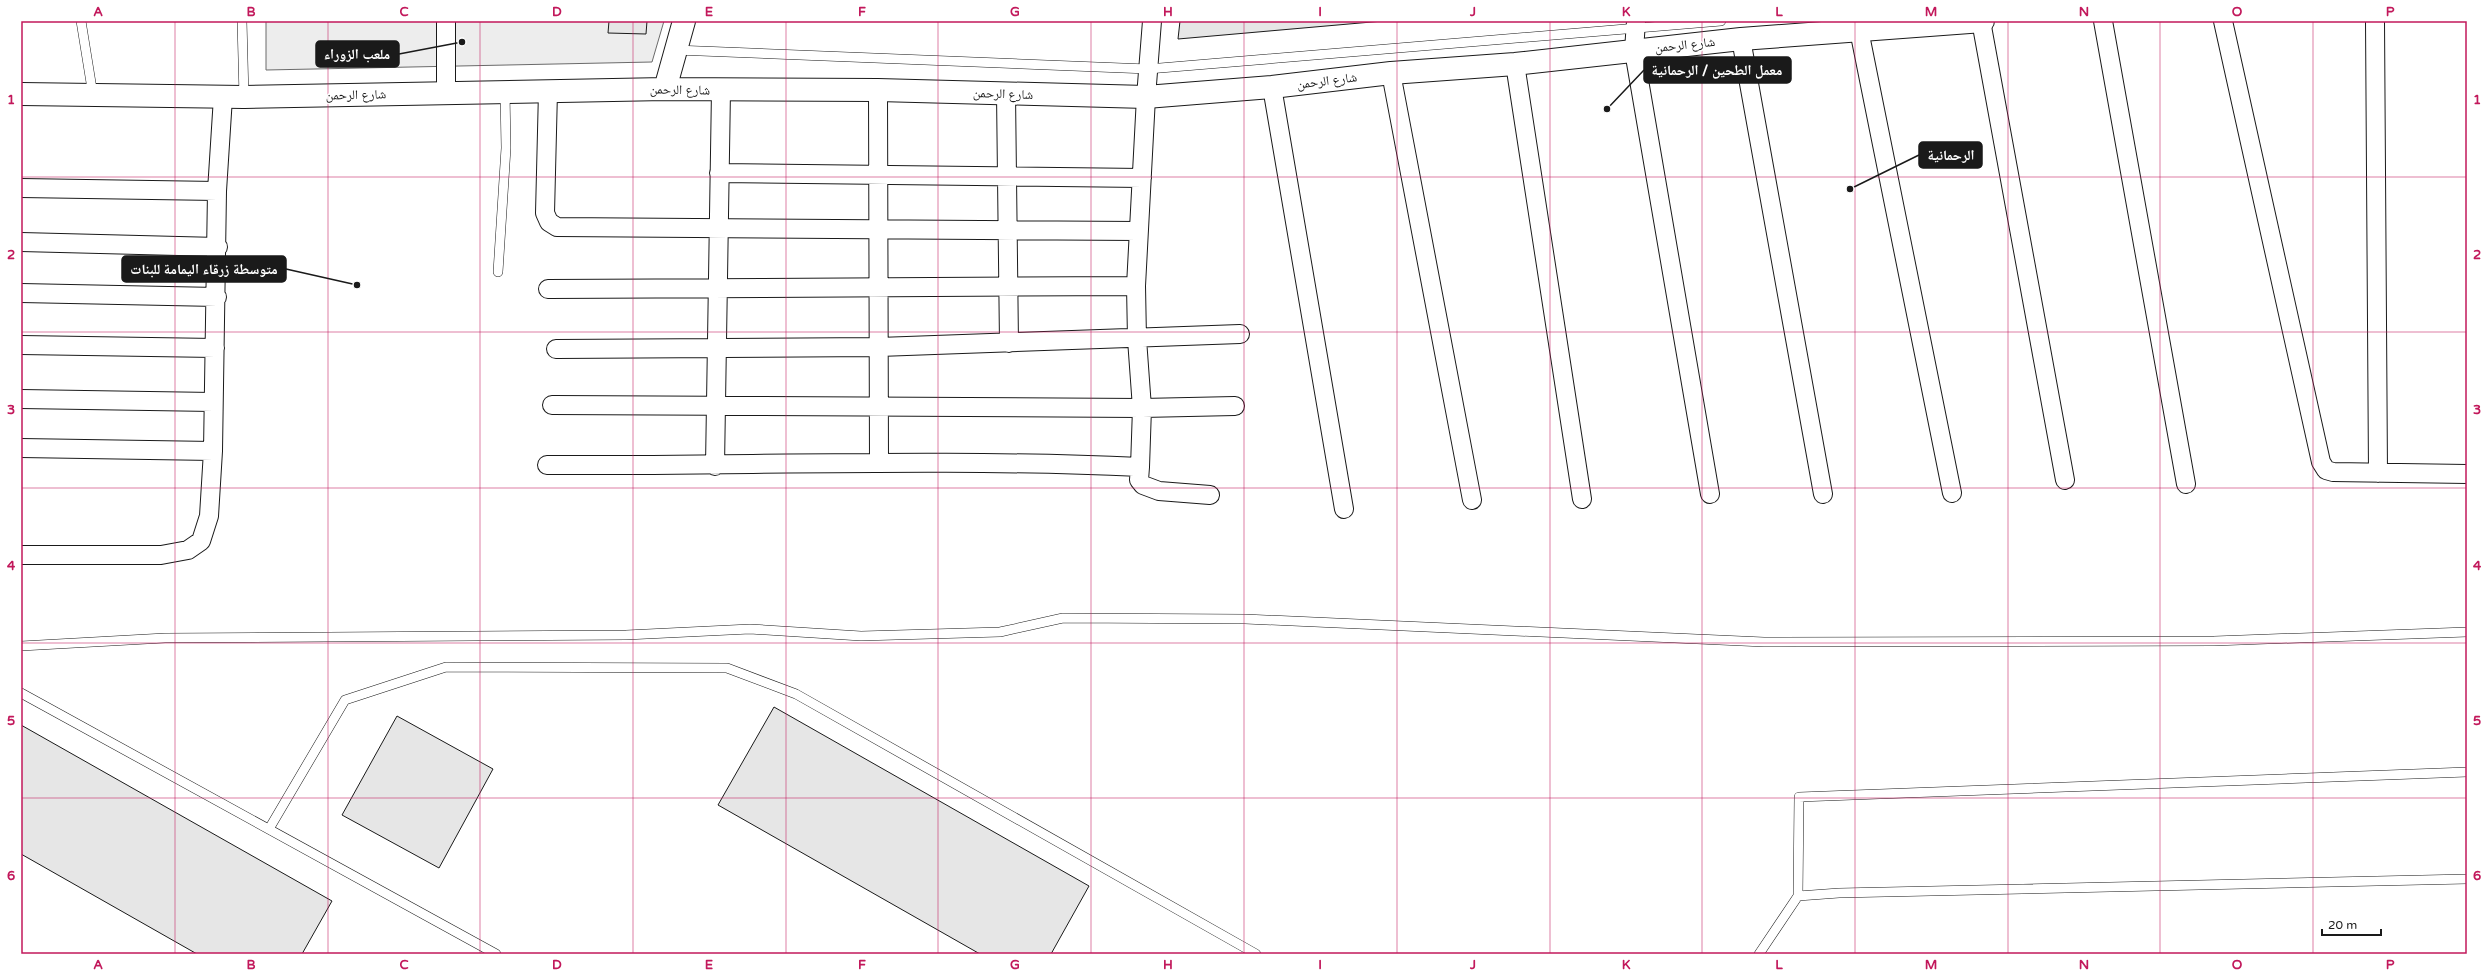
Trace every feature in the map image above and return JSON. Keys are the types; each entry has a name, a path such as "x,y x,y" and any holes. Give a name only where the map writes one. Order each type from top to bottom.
{"street":[{"path":"446,21 446,93"},
{"path":"665,89 684,21"},
{"path":"1152,21 1146,97 1136,286 1136,339 1142,408 1139,480 1148,488 1159,491 1210,494"},
{"name":"شارع الرحمن","path":"21,94 244,97 665,89 878,90 1146,97 1272,88 1391,73 1515,64 1741,39 1982,21"},
{"path":"1982,21 2065,480"},
{"path":"2103,21 2186,484"},
{"path":"2223,21 2321,462 2326,470 2333,472 2467,474"},
{"path":"2375,21 2378,472"},
{"path":"1636,24 1634,51 1710,494"},
{"path":"1859,30 1952,493"},
{"path":"1741,39 1823,494"},
{"path":"1515,64 1582,498"},
{"path":"1391,73 1472,500"},
{"path":"1272,88 1344,509"},
{"path":"715,466 721,90"},
{"path":"878,90 879,461"},
{"path":"548,91 545,213 549,222 557,227 719,230 1139,231"},
{"path":"1006,94 1006,176 1010,287 1009,343"},
{"path":"21,555 162,555 188,550 201,541 209,516 213,452 213,402 218,247 217,191 223,97"},
{"path":"719,173 1142,178"},
{"path":"21,188 217,191"},
{"path":"21,242 218,247"},
{"path":"548,288 718,289 1136,286"},
{"path":"21,293 217,297"},
{"path":"556,349 879,347 1136,339 1240,334"},
{"path":"21,345 215,348"},
{"path":"21,399 213,402"},
{"path":"552,405 879,405 1142,408 1235,406"},
{"path":"21,448 213,452"},
{"path":"547,464 715,466 879,461 1140,467"}],"lane":[{"path":"81,21 93,95"},
{"path":"242,21 244,97"},
{"path":"675,50 1148,68 1636,24 1721,21"},
{"path":"498,272 506,148 505,92"},
{"path":"21,646 165,638 626,635 750,629 861,636 907,635 1000,632 1063,618 1245,619 1764,642 2214,640 2467,632"},
{"path":"269,829 345,700 446,667 727,668 796,694 1256,954"},
{"path":"21,693 496,954"},
{"path":"1759,954 1798,896 1799,797 2467,772"},
{"path":"1798,896 1839,893 2467,879"}],"shaded area":[{"path":"266,21 664,21 652,62 266,70"}],"building":[{"path":"609,21 647,21 646,34 608,33"},
{"path":"1180,21 1383,21 1178,39"},
{"path":"774,707 1089,886 1051,954 980,954 718,805"},
{"path":"397,716 493,769 439,868 342,815"},
{"path":"21,725 332,901 302,954 197,954 21,854"}],"place":[{"name":"ملعب الزوراء","path":"462,42"},
{"name":"معمل الطحين / الرحمانية","path":"1607,109"},
{"name":"الرحمانية","path":"1850,189"},
{"name":"متوسطة زرقاء اليمامة للبنات","path":"357,285"}]}
